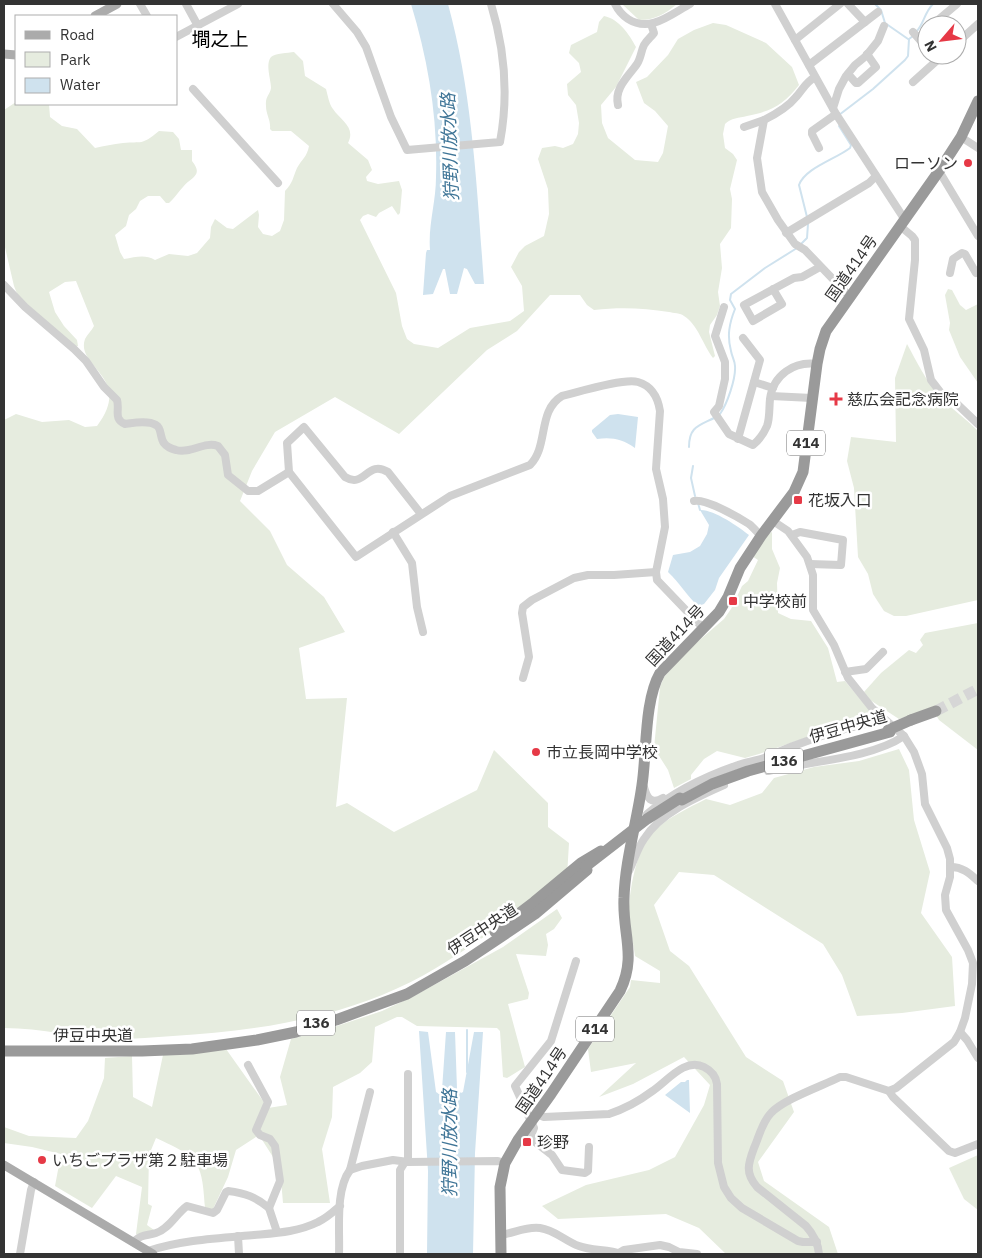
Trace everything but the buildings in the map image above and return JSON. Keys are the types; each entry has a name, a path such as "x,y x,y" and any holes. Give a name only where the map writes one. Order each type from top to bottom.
{"highway":[{"name":"国道414号","path":"501,1254 500,1187 505,1163 518,1140 620,991 626,979 630,962 624,914 626,877 642,783 650,701 654,685 660,673 719,612 728,597 740,568 760,536 794,492 802,472 817,364 826,331 939,172 961,137 978,101"},
{"name":"伊豆中央道","path":"681,799 712,784 748,771 887,732 936,712"},
{"name":"伊豆中央道","path":"4,1051 192,1049 286,1034 336,1020 388,1002 422,986 466,958 546,902 646,819 713,780 845,742 887,732"},
{"path":"801,764 872,740 887,732"},
{"path":"762,758 845,742"},
{"path":"466,958 494,946 547,912 581,882 635,828"},
{"path":"466,958 581,862 635,828"},
{"path":"618,845 624,849 629,859"},
{"name":"伊豆中央道","path":"4,1046 117,1048 173,1046 261,1036 296,1029 366,1007 421,983 466,958"}],"main road":[{"path":"97,15 117,4"},
{"path":"4,1165 150,1252"}],"street":[{"path":"140,4 146,15"},
{"path":"186,4 198,26"},
{"path":"333,4 357,32 366,47 391,118 408,150 500,142 506,82 500,35 491,4"},
{"path":"615,4 621,14 641,25 651,24 690,4"},
{"path":"774,4 834,111 876,176 902,223 915,240 915,260 908,319 924,350 931,380 941,393 955,402 978,424"},
{"path":"795,40 840,4"},
{"path":"848,4 865,22"},
{"path":"944,15 957,4"},
{"path":"178,36 233,5"},
{"path":"808,65 878,12"},
{"path":"618,105 618,92 626,76 638,63 645,44 654,33 651,24"},
{"path":"967,34 978,24"},
{"path":"819,148 812,131 834,111 839,89 856,63 878,41 884,26"},
{"path":"914,33 917,36"},
{"path":"848,74 858,83 876,67 867,54"},
{"path":"913,82 930,65"},
{"path":"744,127 764,120 786,106 797,97 805,84 815,77"},
{"path":"193,89 278,183"},
{"path":"764,120 757,166 762,182 762,192 786,233 851,298"},
{"path":"961,137 978,148"},
{"path":"939,172 978,236"},
{"path":"786,233 869,183 876,176"},
{"path":"950,273 953,259 962,253 965,254 976,273 978,272"},
{"path":"773,289 782,304 753,321 744,305 773,289 794,278 802,277 820,267"},
{"path":"4,285 86,361 104,387 117,400 117,418 121,422 125,424 156,424 160,428 161,440 164,444 175,450 188,451 212,444 218,446 225,455 228,475 248,492 258,491 289,472"},
{"path":"724,307 715,336 725,362 725,379 719,406 714,412 726,432 753,445 768,424 772,392 782,374 793,366 807,362 817,364"},
{"path":"738,439 760,360 743,338"},
{"path":"422,514 384,469 371,470 357,481 352,481 345,478 304,427 287,443 289,472 356,557 450,496 530,465 538,454 548,411 555,400 562,396 621,383 638,382 653,392 660,411 656,469 664,499 665,526 656,572 660,584 703,628"},
{"path":"754,382 772,392 812,398"},
{"path":"694,501 701,500 732,515 750,525 760,536"},
{"path":"773,521 792,534 810,564 813,575 813,610 834,645 846,672 872,708 904,736 914,752 920,766 924,804 947,848 951,867 945,894 946,910 971,956 973,968 972,984 960,1032 954,1042 896,1088 889,1091"},
{"path":"393,532 412,563 415,598 423,632"},
{"path":"792,534 800,532 843,540 841,566 810,564"},
{"path":"523,678 529,657 522,613 526,604 574,578 582,576 656,572"},
{"path":"846,672 866,668 883,652"},
{"path":"635,828 681,799 718,772 762,758 830,732 874,721 880,715"},
{"path":"642,783 646,795 654,802 681,799 752,775 864,752 904,736"},
{"path":"635,828 671,811 681,799"},
{"path":"626,877 644,839 681,799"},
{"path":"951,867 965,870 978,881"},
{"path":"576,961 551,1042 515,1086 534,1118 534,1128 530,1138 552,1155 562,1170 585,1173 588,1170 589,1147"},
{"path":"960,1032 978,1058"},
{"path":"534,1118 609,1114 651,1092 684,1067 693,1064 701,1065 709,1069 716,1076 718,1084 718,1163 724,1187 731,1198 742,1208 798,1240 817,1242"},
{"path":"248,1065 251,1074 259,1084 268,1102 256,1130 260,1135 270,1139 275,1146 280,1181 269,1208"},
{"path":"400,1254 400,1170 409,1162 408,1074"},
{"path":"819,1254 817,1242 813,1234 806,1226 757,1187 749,1173 748,1162 766,1120 777,1108 840,1077 846,1077 889,1091 899,1104 949,1151 955,1153 978,1144"},
{"path":"339,1254 340,1206 344,1180 350,1170 370,1092"},
{"path":"350,1170 393,1160 409,1162 491,1161 505,1163"},
{"path":"20,1254 34,1182"},
{"path":"133,1242 146,1234 156,1233 166,1227 187,1206 213,1213 217,1210 228,1191 247,1193 269,1208 277,1232"},
{"path":"150,1252 162,1246 290,1231 317,1223 340,1206"},
{"path":"501,1235 513,1234 529,1228 539,1228 553,1231 572,1244 581,1247 620,1254 624,1250 660,1246 669,1247 678,1252 697,1254"},
{"path":"238,1236 239,1254"}],"green space":[{"path":"622,4 677,4 660,16 639,20"},
{"path":"604,16 614,20 627,32 636,47 616,87 601,105 602,123 608,138 635,160 658,162 663,153 668,126 655,111 644,103 636,82 647,77 668,55 678,39 694,30 713,23 726,25 766,43 792,67 799,85 788,98 776,106 763,112 732,119 725,124 723,134 725,148 737,160 730,189 732,199 731,228 720,244 722,268 718,292 720,306 717,315 710,325 709,332 715,356 713,358 697,330 681,314 641,309 613,308 594,310 587,305 580,295 550,295 517,331 487,350 399,434 335,397 275,432 252,471 240,501 270,531 287,565 324,597 345,632 299,648 306,699 347,698 336,807 347,803 394,832 477,790 494,750 548,803 548,827 569,843 567,876 480,940 443,964 424,975 365,1002 334,1011 270,1026 205,1034 131,1039 4,1028 4,420 16,414 42,422 69,420 85,427 97,426 107,409 109,396 107,384 88,358 84,349 85,339 94,326 76,281 65,282 49,292 55,312 64,326 77,340 78,346 75,347 18,296 14,286 4,243 4,110 15,103 15,105 49,105 50,117 62,126 77,129 95,148 119,143 141,142 159,131 173,132 179,139 181,150 192,150 192,161 197,173 169,203 166,203 160,196 148,196 140,201 136,209 129,215 126,226 115,235 124,259 144,257 155,260 169,254 188,256 197,253 210,238 211,227 215,219 227,228 233,229 258,210 258,227 263,234 272,236 280,231 284,220 285,191 306,155 309,146 291,131 272,131 270,129 266,103 271,88 268,64 273,56 294,52 303,61 305,76 326,89 332,107 347,124 350,133 348,143 368,160 372,170 366,177 367,181 378,184 399,181 402,190 400,213 398,215 392,206 379,213 376,217 368,214 360,220 396,293 402,326 407,339 414,344 438,348 470,328 510,321 524,311 522,286 511,267 519,252 525,246 544,236 549,214 548,189 538,159 542,148 555,146 563,148 573,144 578,134 579,123 576,105 568,95 567,84 581,72 579,63 569,53 571,45 597,32 599,22"},
{"path":"948,289 952,290 960,305 966,310 978,304 978,383 960,357 949,330 950,323 945,295"},
{"path":"907,344 935,391 978,431 978,600 906,616 894,616 884,611 873,594 868,574 858,557 854,488 847,461 851,437 896,442 895,378"},
{"path":"772,532 772,549 780,568 777,583 778,613 791,619 811,621 828,648 837,682 845,681 872,713 872,717 839,726 745,758 717,751 704,759 691,775 691,779 674,788 668,770 654,748 660,687 664,677 688,650 724,619 742,586 748,581 758,560 752,556 767,535"},
{"path":"978,623 978,750 939,720 932,708 899,719 870,700 864,692 881,673 909,650 916,653 923,645 920,640 925,633"},
{"path":"899,749 909,770 914,820 930,872 921,913 952,957 955,1006 902,1013 857,1016 842,975 823,944 714,875 679,872 654,905 670,951 689,966 746,1057 783,1081 794,1112 758,1162 764,1181 829,1227 838,1254 726,1254 699,1228 666,1214 558,1219 542,1206 586,1185 649,1170 675,1157 704,1105 710,1085 684,1057 633,1084 599,1097 636,1063 591,1072 588,1049 630,987 631,980 660,983 660,971 635,956 629,918 633,877 639,856 648,838 666,821 706,799 730,805 762,793 774,778 814,767 859,761"},
{"path":"557,909 562,918 554,929 546,934 548,945 546,956 516,954 529,993 528,999 508,1004 525,1067 507,1078 503,1077 500,1031 497,1028 417,1026 402,1017 397,1017 375,1027 372,1062 360,1073 333,1087 332,1117 322,1149 330,1203 283,1203 280,1168 259,1135 236,1150 228,1177 212,1211 205,1207 200,1170 190,1156 156,1138 149,1155 148,1204 152,1206 147,1225 154,1230 137,1235 142,1187 116,1176 92,1208 55,1186 61,1154 4,1143 4,1127 29,1136 76,1138 88,1121 104,1078 105,1058 132,1056 133,1097 152,1107 163,1055 226,1049 268,1108 287,1105 280,1077 291,1039 382,1011 414,996 503,947"},
{"path":"978,1155 978,1210 964,1199 949,1168"}],"water":[{"name":"狩野川放水路","path":"411,4 448,4 469,108 484,284 475,284 467,269 464,268 457,294 450,294 445,269 443,269 433,294 423,295 426,253 427,250 430,250 430,232 436,186 436,155 431,89"},
{"path":"618,414 638,417 635,448 617,439 597,439 592,432 610,415"},
{"path":"700,510 719,515 749,535 719,578 715,590 704,604 698,606 668,572 673,555 690,552 700,546 707,534 709,525"},
{"name":"狩野川放水路","path":"419,1031 428,1032 436,1092 439,1094 442,1090 446,1032 455,1032 457,1089 461,1093 463,1092 474,1032 483,1032 475,1153 473,1254 427,1254 428,1171"},
{"path":"689,1080 690,1113 665,1095 681,1082"}],"waterway":[{"path":"875,4 881,10 885,23 908,39"},
{"path":"916,32 933,4"},
{"path":"839,115 873,89 905,60 908,56 909,39 913,36"},
{"path":"807,217 799,185 802,179 814,169 850,148 851,145 839,126"},
{"path":"801,244 807,238 808,224"},
{"path":"720,414 730,391 735,371 729,340 730,325 735,309 730,300 731,294 765,268 797,248"},
{"path":"689,447 689,440 693,431 716,417"},
{"path":"693,466 691,478 695,496"},
{"path":"698,503 700,510"},
{"path":"467,1030 467,1072"}],"tunnel":[{"path":"936,711 978,689"}],"place":[{"name":"ローソン","path":"968,163"},
{"name":"慈広会記念病院","path":"836,399"},
{"name":"花坂入口","path":"798,500"},
{"name":"中学校前","path":"733,601"},
{"name":"市立長岡中学校","path":"536,752"},
{"name":"珍野","path":"527,1142"},
{"name":"いちごプラザ第２駐車場","path":"42,1160"}],"district":[{"name":"墹之上","path":"220,39"}]}
